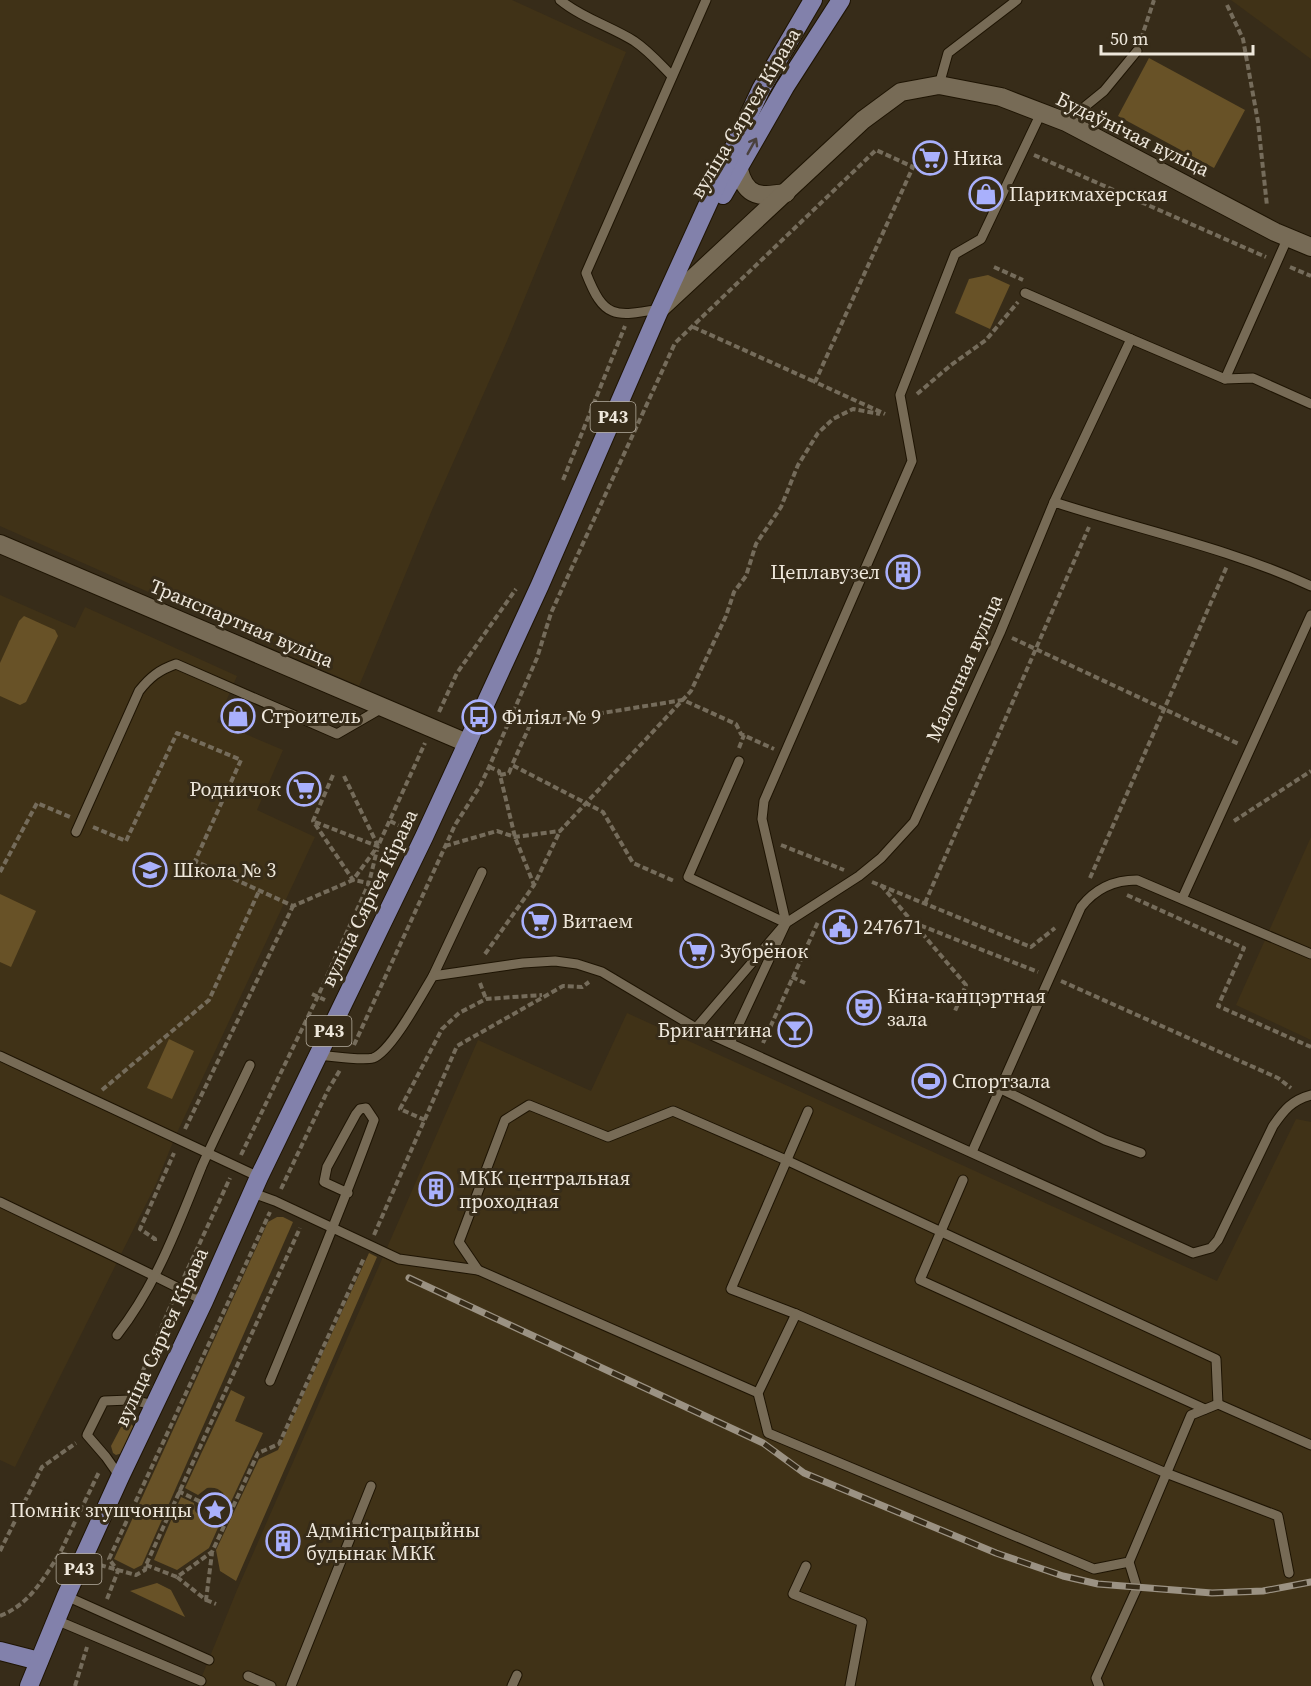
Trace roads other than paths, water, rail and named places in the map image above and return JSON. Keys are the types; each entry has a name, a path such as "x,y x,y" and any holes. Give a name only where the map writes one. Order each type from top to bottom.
{"main road":[{"name":"вуліца Сяргея Кірава","path":"29,1686 66,1596 120,1478 540,585 660,309 761,89 813,0"},
{"name":"вуліца Сяргея Кірава","path":"688,249 739,170 784,87 841,0"},
{"path":"0,1651 39,1661"},
{"name":"вуліца Сяргея Кірава","path":"24,1686 39,1661"}],"street":[{"name":"Будаўнічая вуліца","path":"660,309 863,120 902,92 939,85 1001,97 1066,122 1282,235 1311,247"},
{"path":"739,170 742,183 752,193 764,197 786,193"},
{"path":"688,249 701,260 715,257"},
{"name":"Транспартная вуліца","path":"0,544 467,743"}],"lane":[{"path":"560,0 635,42 649,52 672,76"},
{"path":"660,309 629,314 605,308 595,296 586,273 706,0"},
{"path":"939,85 948,53 1017,0"},
{"path":"1066,122 1104,91 1137,51"},
{"path":"730,1043 786,923 762,819 764,801 912,460 900,394 955,254 981,239 1041,113"},
{"path":"1225,379 1282,235"},
{"path":"1025,293 1225,379 1253,378 1311,404"},
{"name":"Малочная вуліца","path":"696,1028 786,923 859,876 881,858 914,822 1000,633 1054,502 1131,339"},
{"path":"1054,502 1232,554 1272,568 1311,586"},
{"path":"1182,899 1311,615"},
{"path":"76,832 139,691 150,676 164,668 176,664 337,734 382,708"},
{"path":"739,761 688,877 786,923"},
{"path":"318,1055 375,1058 388,1047 433,976 482,872"},
{"path":"972,1152 1081,907 1096,892 1122,880 1137,880 1311,954"},
{"path":"433,976 555,961 577,964 602,972 696,1028 1193,1253 1211,1248 1218,1240 1281,1113 1293,1101 1307,1096"},
{"path":"0,1056 236,1167 275,1201 369,1246 399,1259 478,1270 758,1393"},
{"path":"117,1335 136,1310 156,1275 208,1153 250,1065"},
{"path":"1001,1089 1105,1140 1141,1153"},
{"path":"478,1270 459,1242 505,1120 529,1106 608,1137 673,1111 786,1160 1216,1359 1218,1404"},
{"path":"270,1381 334,1229 348,1193 374,1120 366,1108 360,1109 356,1114 327,1167 324,1182 348,1193"},
{"path":"808,1111 731,1289 796,1314 1166,1473 1278,1516 1289,1573"},
{"path":"963,1179 920,1280 1205,1409"},
{"path":"0,1202 156,1275 204,1301"},
{"path":"796,1314 758,1393 768,1433 1094,1569 1129,1562"},
{"path":"120,1478 87,1435 104,1401 130,1400 155,1405"},
{"path":"1099,1686 1096,1678 1137,1588 1129,1562 1191,1415 1218,1404 1311,1445"},
{"path":"291,1686 371,1486"},
{"path":"806,1566 793,1594 862,1622 850,1686"},
{"path":"66,1596 208,1660"},
{"path":"56,1620 201,1681"},
{"path":"512,1686 517,1675"},
{"path":"248,1676 271,1686"}],"railway":[{"path":"409,1278 763,1443 804,1473 996,1553 1063,1576 1098,1584 1212,1593 1263,1591 1311,1582"}],"place":[{"name":"Ника","path":"930,158"},
{"name":"Парикмахерская","path":"986,194"},
{"name":"Цеплавузел","path":"903,572"},
{"name":"Строитель","path":"238,716"},
{"name":"Філіял № 9","path":"479,717"},
{"name":"Родничок","path":"304,789"},
{"name":"Школа № 3","path":"150,870"},
{"name":"Витаем","path":"539,921"},
{"name":"247671","path":"840,927"},
{"name":"Зубрёнок","path":"697,951"},
{"name":"Кіна-канцэртная зала","path":"864,1008"},
{"name":"Бригантина","path":"795,1030"},
{"name":"Спортзала","path":"929,1081"},
{"name":"МКК центральная проходная","path":"436,1189"},
{"name":"Помнік згушчонцы","path":"215,1510"},
{"name":"Адміністрацыйны будынак МКК","path":"283,1541"}]}
